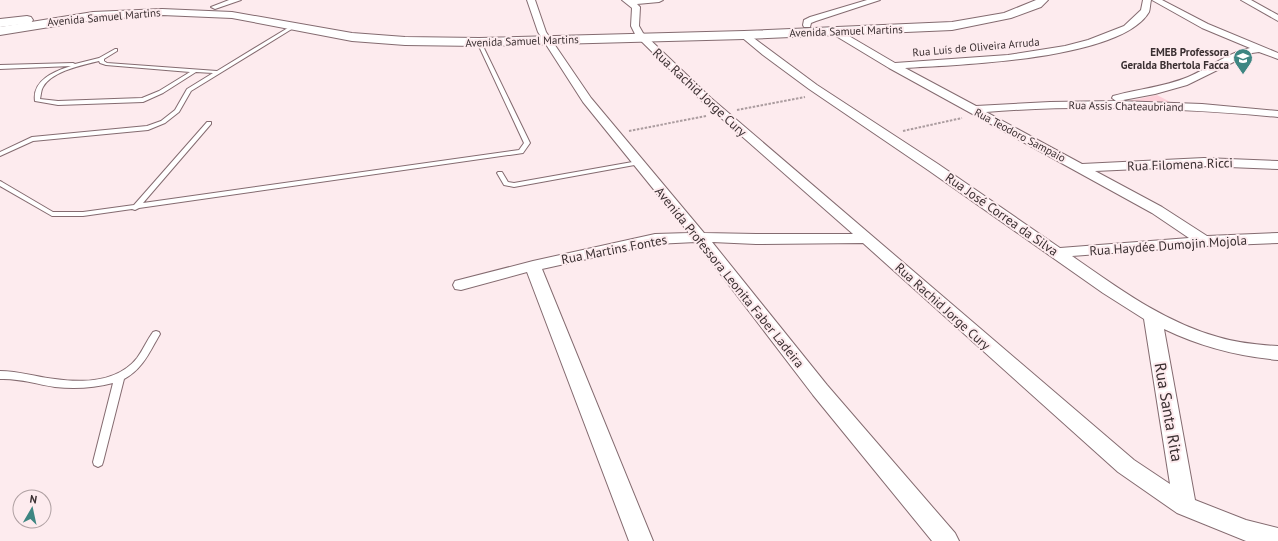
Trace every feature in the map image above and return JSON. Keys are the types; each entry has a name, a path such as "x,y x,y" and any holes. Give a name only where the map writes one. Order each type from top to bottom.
{"main road":[{"name":"Avenida Samuel Martins","path":"639,34 807,25 849,27 945,27 974,24 1007,16 1036,5 1042,0"},
{"name":"Avenida Samuel Martins","path":"0,24 100,10 165,6 215,6 270,13 360,29 411,33 544,36 639,34 744,35 834,32 849,27 954,18 979,13 998,5"},
{"path":"138,13 148,8 165,6"},
{"name":"Avenida Samuel Martins","path":"0,31 56,20 138,13 211,14 244,17 293,27 379,40 479,42 544,36"},
{"path":"244,17 262,16 270,13"},
{"path":"807,25 818,32"}],"street":[{"path":"215,6 237,0"},
{"name":"Avenida Professora Leonita Faber Ladeira","path":"531,0 544,36 587,100 700,237 820,390 947,541"},
{"path":"628,1 659,0"},
{"path":"807,25 807,22 812,19 876,0"},
{"path":"1147,0 1152,12 1181,14"},
{"path":"1156,0 1222,34 1278,56"},
{"path":"1245,0 1278,18"},
{"path":"628,1 637,9 634,22 639,34"},
{"path":"840,11 837,16 849,27"},
{"name":"Rua Luís de Oliveira Arruda","path":"893,66 1008,58 1066,49 1091,42 1127,28 1152,12"},
{"name":"Rua Teodoro Sampaio","path":"834,32 893,66 1157,210 1204,241"},
{"name":"Rua Rachid Jorge Cury","path":"639,34 722,113 867,238 1098,444 1154,487 1186,506 1245,530 1278,539"},
{"name":"Rua José Correa da Silva","path":"744,35 821,94 1058,253 1110,291 1153,318 1183,332 1210,341 1238,348 1278,353"},
{"path":"1081,103 1150,92 1171,86 1207,72 1240,53 1259,49"},
{"name":"Rua Assis Chateaubriand","path":"977,112 1081,103 1205,108 1278,114"},
{"name":"Rua Filomena Ricci","path":"1081,168 1184,162 1223,162 1278,165"},
{"name":"Rua Martins Fontes","path":"461,284 533,266 655,239 700,237 756,239 867,238"},
{"name":"Rua Haydée Dumojin Mojola","path":"1058,253 1204,241 1278,238"},
{"path":"533,266 641,541"},
{"name":"Rua Santa Rita","path":"1153,318 1186,506"}],"lane":[{"path":"0,154 32,139 148,128 163,122 177,111 189,90 293,27"},
{"path":"0,183 52,214 83,214 135,208 520,152 527,143 479,42"},
{"path":"115,50 101,59 80,64 58,72 40,87 37,100 58,103 143,100 161,92 196,70"},
{"path":"101,59 106,64 217,72"},
{"path":"0,67 80,64"},
{"path":"135,208 209,123"},
{"path":"500,173 506,184 514,185 638,163"},
{"path":"0,375 11,375 56,383 94,384 119,378 139,362 156,334"},
{"path":"98,462 119,378"}],"path":[{"path":"615,134 821,94"},
{"path":"884,135 977,112"}],"shaded area":[{"path":"1157,95 1176,105 1124,102"}],"place":[{"name":"EMEB Professora Geralda Bhertola Facca","path":"1243,75"}]}
